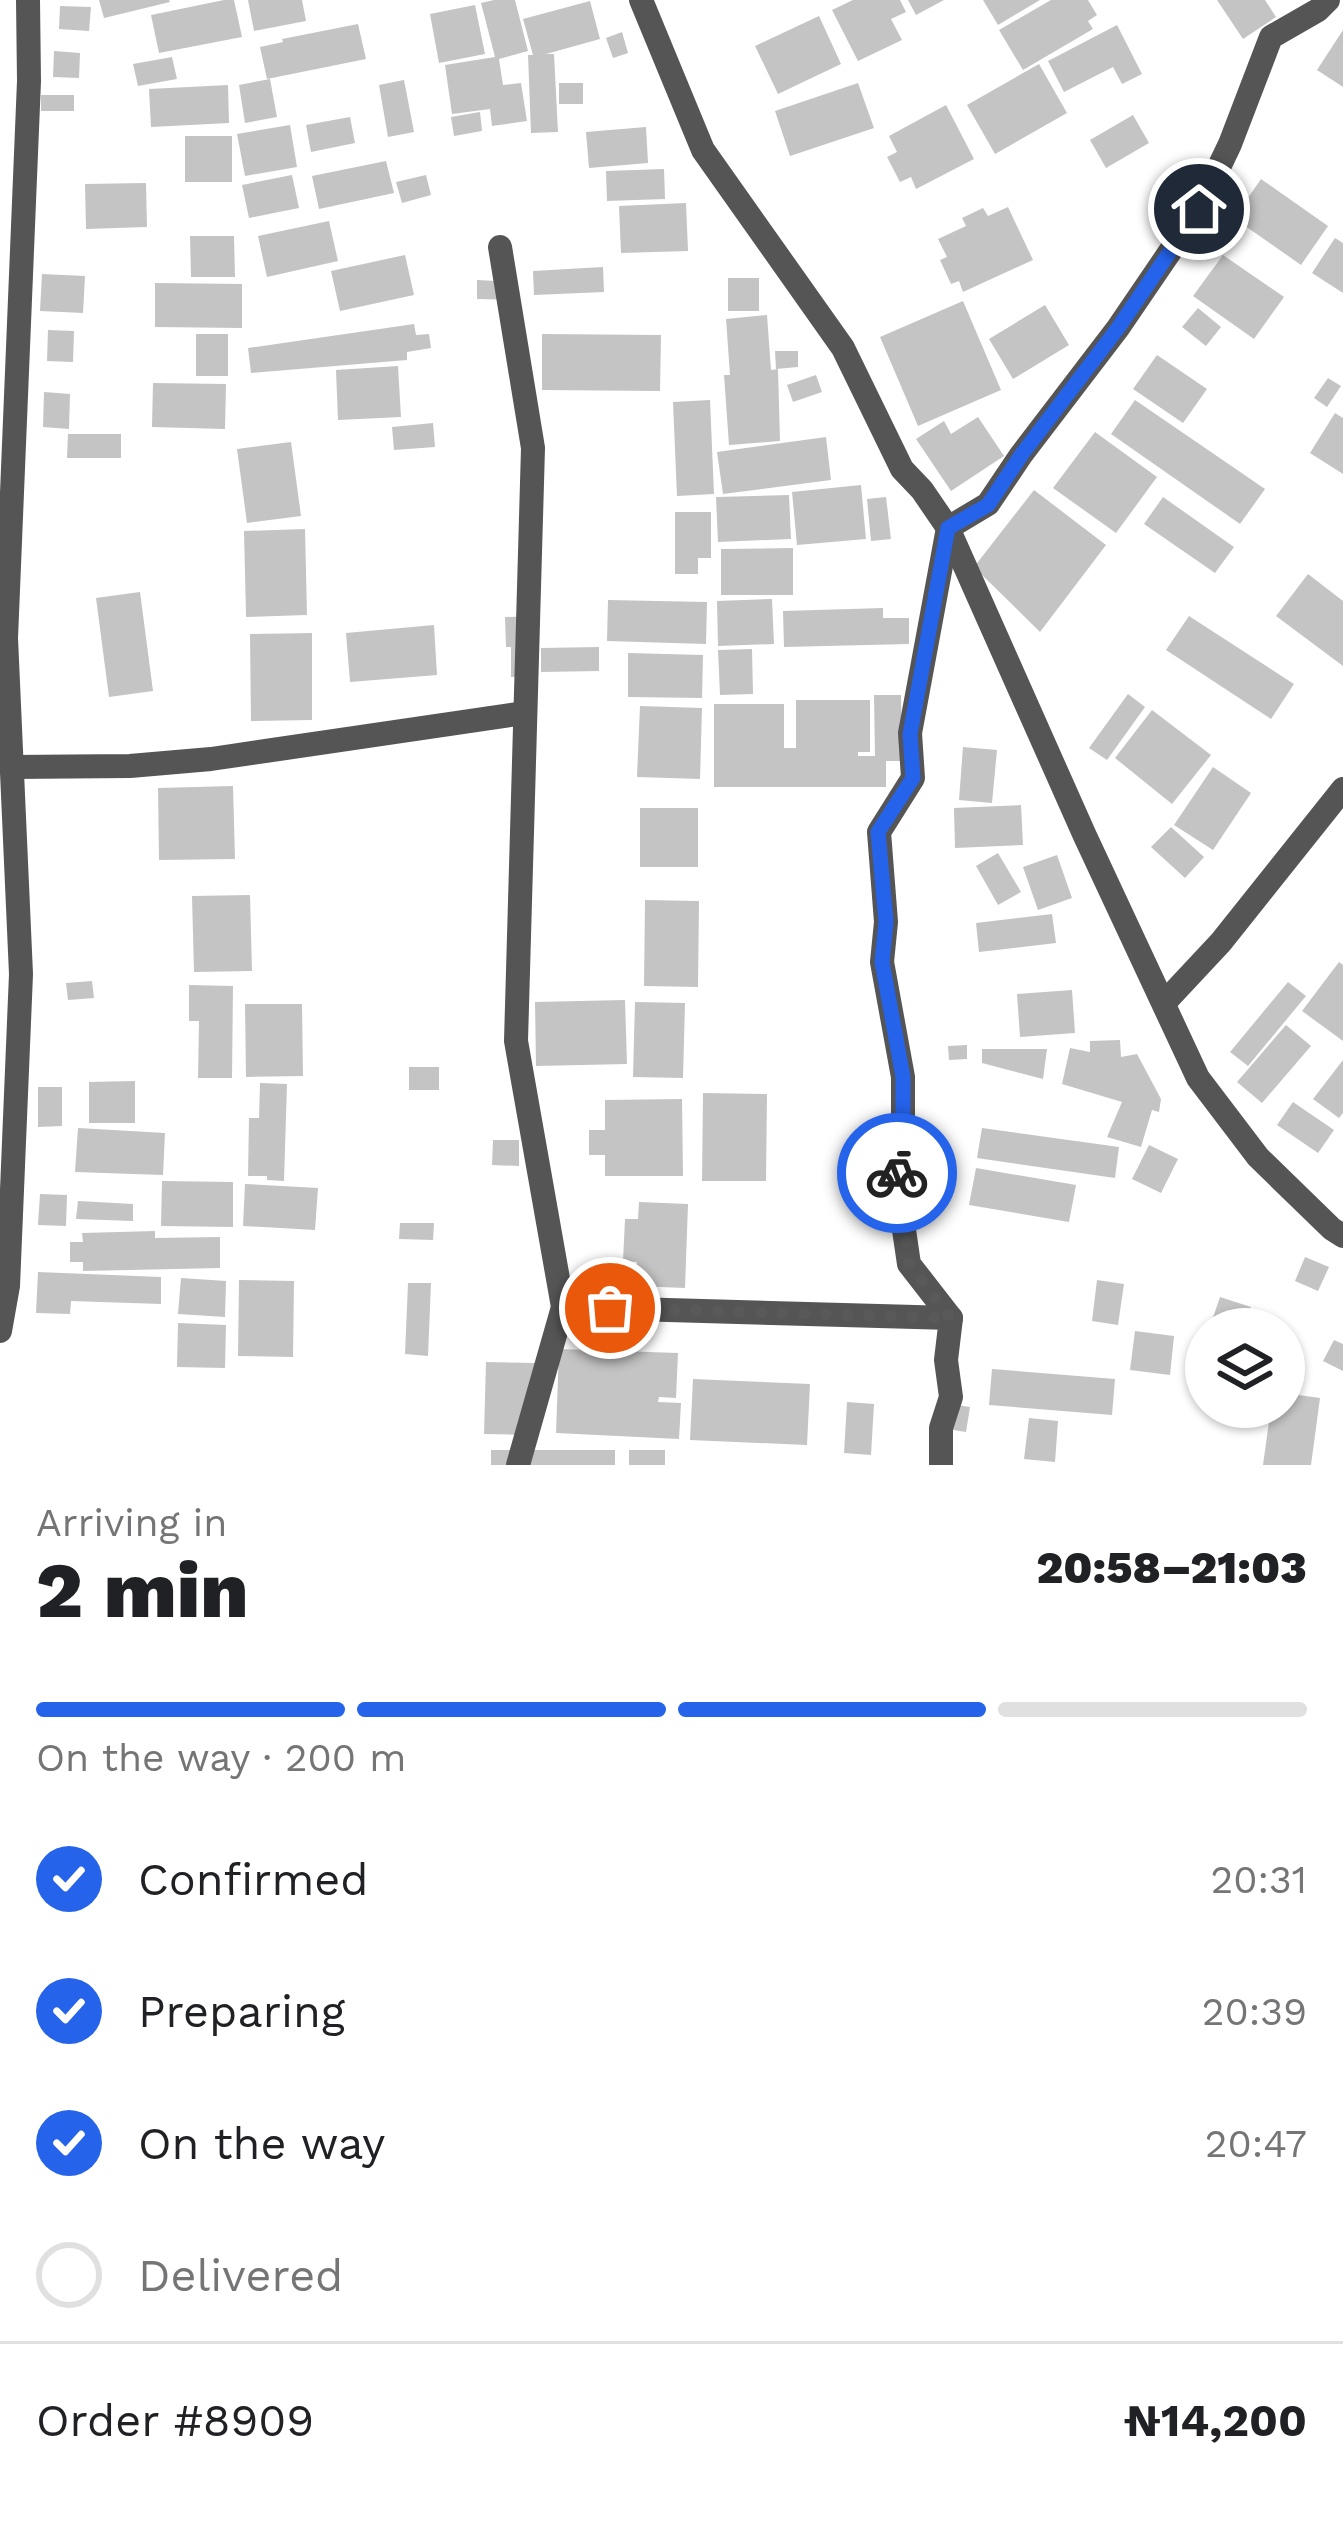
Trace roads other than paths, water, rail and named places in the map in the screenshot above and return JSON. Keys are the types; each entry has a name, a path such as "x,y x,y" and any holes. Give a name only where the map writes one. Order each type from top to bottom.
{"street":[{"path":"0,1330 8,1286 21,974 6,638 29,81 28,0"},
{"path":"640,0 703,150 843,348 902,470 948,528 1198,1078 1258,1157 1343,1236"},
{"path":"941,1465 941,1429 951,1397 946,1360 951,1318 909,1264 896,1167 903,1077 882,962 886,922 878,832 913,778 910,734 948,528 988,505 1199,209 1271,37 1328,0"},
{"path":"500,247 533,448 516,1041 562,1307 518,1465"},
{"path":"12,767 130,766 211,759 525,712"},
{"path":"1164,1003 1221,942 1343,789"},
{"path":"562,1307 951,1318"}]}
